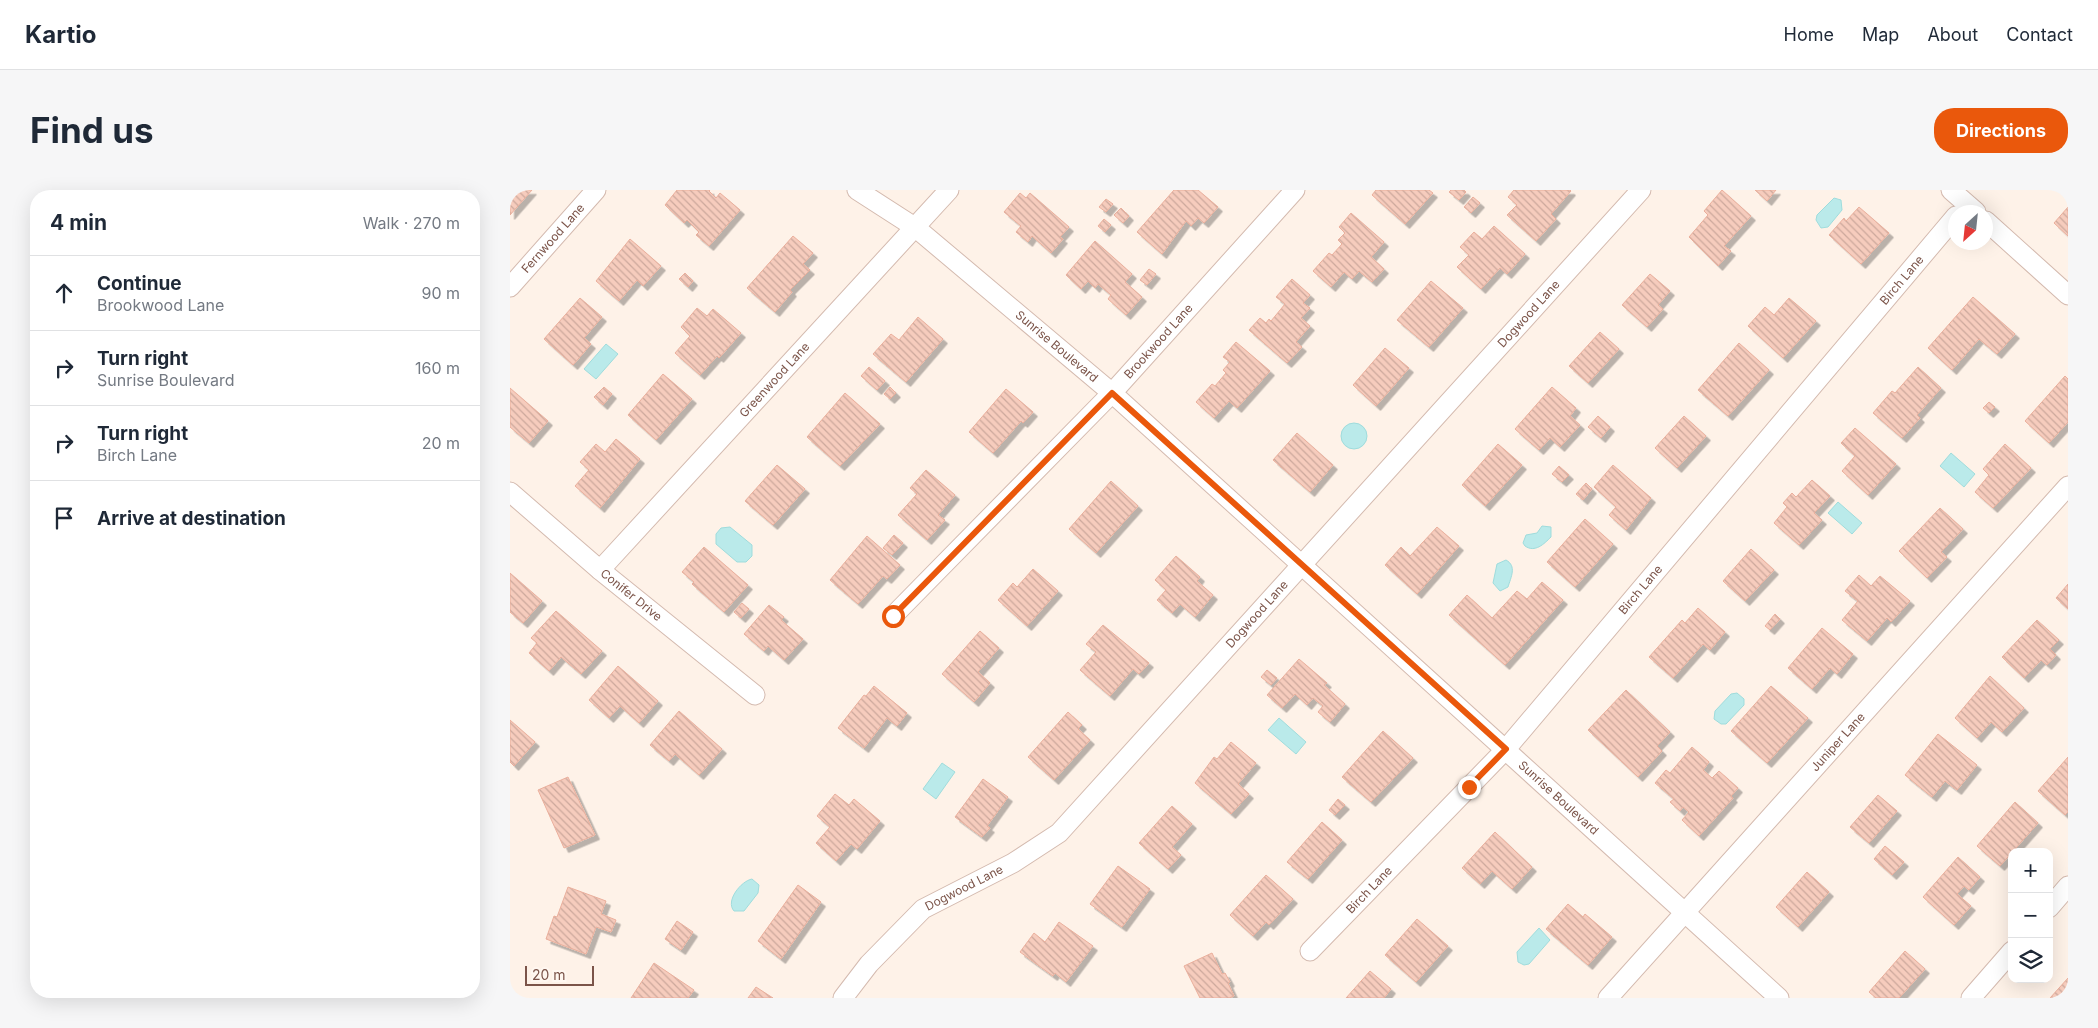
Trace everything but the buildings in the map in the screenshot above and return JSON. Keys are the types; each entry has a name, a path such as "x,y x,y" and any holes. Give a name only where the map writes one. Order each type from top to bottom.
{"street":[{"name":"Fernwood Lane","path":"510,287 596,190"},
{"name":"Sunrise Boulevard","path":"857,190 916,228 1112,393 1779,998"},
{"name":"Greenwood Lane","path":"600,570 949,190"},
{"name":"Brookwood Lane","path":"893,616 1112,393 1295,190"},
{"name":"Dogwood Lane","path":"843,998 869,964 923,909 1013,863 1059,833 1640,190"},
{"path":"1951,190 1960,205"},
{"path":"1993,227 2068,294"},
{"name":"Birch Lane","path":"1310,951 1506,749 1948,230"},
{"name":"Juniper Lane","path":"1608,998 2068,486"},
{"name":"Conifer Drive","path":"510,492 600,570 755,695"},
{"path":"2053,903 2068,886"},
{"path":"1971,998 2008,956"}],"water":[{"path":"1834,198 1841,200 1842,210 1828,227 1821,228 1816,220 1817,215"},
{"path":"606,344 618,354 596,379 584,369"},
{"path":"1354,423 1363,427 1367,436 1363,445 1354,449 1345,445 1341,436 1345,427"},
{"path":"1951,453 1975,474 1964,487 1940,466"},
{"path":"1838,502 1862,523 1852,534 1828,513"},
{"path":"1542,526 1551,527 1551,537 1536,548 1532,549 1525,546 1523,543 1526,535 1537,533"},
{"path":"730,527 752,545 752,556 746,562 737,562 716,544 716,534 721,528"},
{"path":"1506,560 1511,565 1512,576 1508,587 1500,591 1493,583 1497,564"},
{"path":"1737,693 1744,699 1744,705 1726,724 1721,724 1714,719 1715,711 1731,694"},
{"path":"1279,718 1306,742 1296,754 1268,730"},
{"path":"942,763 955,772 936,799 923,789"},
{"path":"752,879 759,885 758,893 744,911 734,911 731,902 733,897 743,883"},
{"path":"1539,928 1550,940 1529,964 1524,965 1518,962 1517,952"}],"route":[{"path":"893,616 1112,393 1506,749 1469,787"}]}
